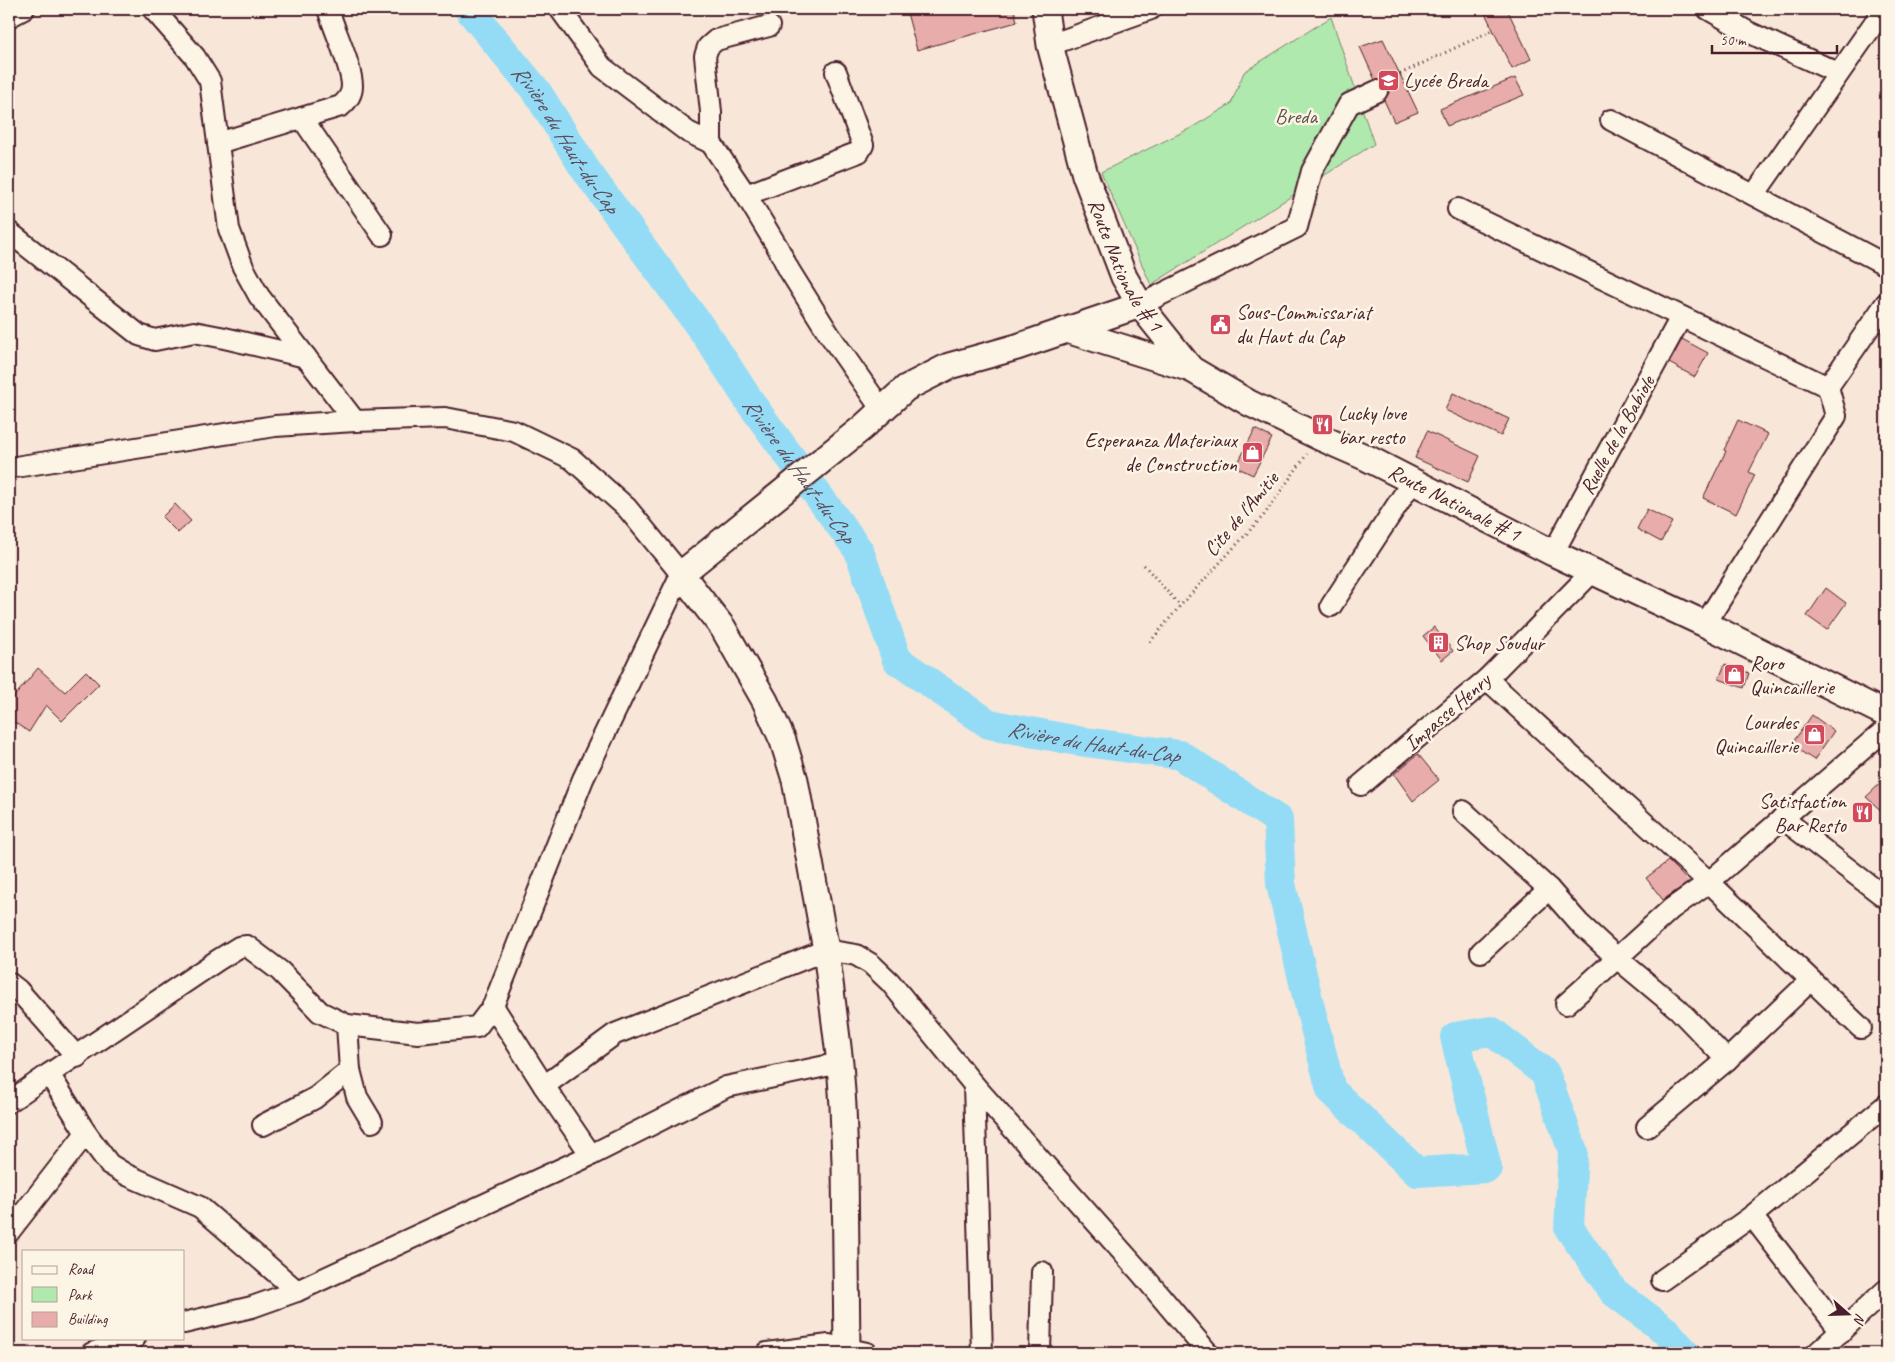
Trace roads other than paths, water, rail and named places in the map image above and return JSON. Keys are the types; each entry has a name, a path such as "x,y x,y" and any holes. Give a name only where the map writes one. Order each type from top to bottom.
{"main road":[{"name":"Route Nationale # 1","path":"1045,9 1050,45 1085,175 1124,278 1140,305 1191,369 1249,403 1367,458 1553,553 1705,624 1886,714"},
{"path":"853,1352 840,1063 826,950 795,780 783,741 765,701 723,628 681,574 862,428 906,388 949,366 1017,347 1140,305"},
{"path":"1067,330 1191,369"}],"street":[{"path":"9,17 24,9"},
{"path":"153,9 195,57 210,81 229,228 243,268 260,296 355,421"},
{"path":"560,9 602,67 688,132 711,143 746,195 829,334 882,410"},
{"path":"1050,45 1151,9"},
{"path":"1708,9 1748,32 1838,73"},
{"path":"1754,195 1884,9"},
{"path":"218,143 341,106 348,99 352,88 350,72 328,12"},
{"path":"711,143 711,112 705,56 708,47 716,40 770,26"},
{"path":"746,195 861,150 863,145 836,72"},
{"path":"1140,305 1297,227 1312,171 1349,104 1377,92"},
{"path":"302,118 382,235"},
{"path":"1611,120 1886,265"},
{"path":"1458,209 1828,387 1836,416 1705,624"},
{"path":"9,232 139,335 155,340 194,332 220,336 306,357"},
{"path":"1828,387 1886,304"},
{"name":"Ruelle de la Babiole","path":"1553,553 1681,317"},
{"path":"9,468 275,426 445,418 514,431 572,459 627,508 681,574 583,779 493,1006 477,1027 418,1033 347,1025 320,1012 280,971 247,946 240,947 88,1046 77,1057 9,1102"},
{"path":"1331,606 1412,482"},
{"name":"Impasse Henry","path":"1361,785 1486,679 1593,571"},
{"path":"1486,679 1708,882 1861,1028"},
{"path":"1566,1004 1671,910 1708,882 1886,729"},
{"path":"1463,811 1549,889 1579,923 1617,958 1678,1009 1727,1060"},
{"path":"1782,818 1886,898"},
{"path":"1481,952 1549,889"},
{"path":"544,1086 616,1034 826,950 856,955 871,964 890,982 974,1085 1142,1273 1208,1353"},
{"path":"1647,1127 1727,1060 1810,981"},
{"path":"9,983 18,990 77,1057"},
{"path":"493,1006 591,1155"},
{"path":"347,1025 350,1070 357,1097 372,1122"},
{"path":"185,1323 252,1307 297,1291 591,1155 726,1087 840,1063"},
{"path":"263,1125 315,1098 350,1070"},
{"path":"49,1074 86,1133 109,1164 127,1176 200,1206 297,1291"},
{"path":"974,1085 982,1353"},
{"path":"1662,1280 1752,1216 1886,1106"},
{"path":"9,1232 86,1133"},
{"path":"1752,1216 1841,1332"},
{"path":"1040,1353 1042,1272"},
{"path":"1817,1353 1886,1290"},
{"path":"92,1353 129,1340"},
{"path":"767,1353 829,1345 853,1352"}],"waterway":[{"name":"Rivière du Haut-du-Cap","path":"469,9 537,92 585,169 709,339 752,405 859,551 897,660 989,724 1078,741 1180,755 1278,820 1281,884 1331,1090 1417,1172 1487,1168 1455,1037 1491,1031 1545,1073 1573,1151 1569,1228 1614,1292 1667,1332 1685,1353"}],"place":[{"name":"Lycée Breda","path":"1388,80"},
{"name":"Sous-Commissariat du Haut du Cap","path":"1220,324"},
{"name":"Lucky love bar resto","path":"1322,425"},
{"name":"Esperanza Materiaux de Construction","path":"1253,452"},
{"name":"Shop Soudur","path":"1438,643"},
{"name":"Roro Quincaillerie","path":"1734,675"},
{"name":"Lourdes Quincaillerie","path":"1814,734"},
{"name":"Satisfaction Bar Resto","path":"1862,813"}],"park label":[{"name":"Breda","path":"1296,116"}]}
